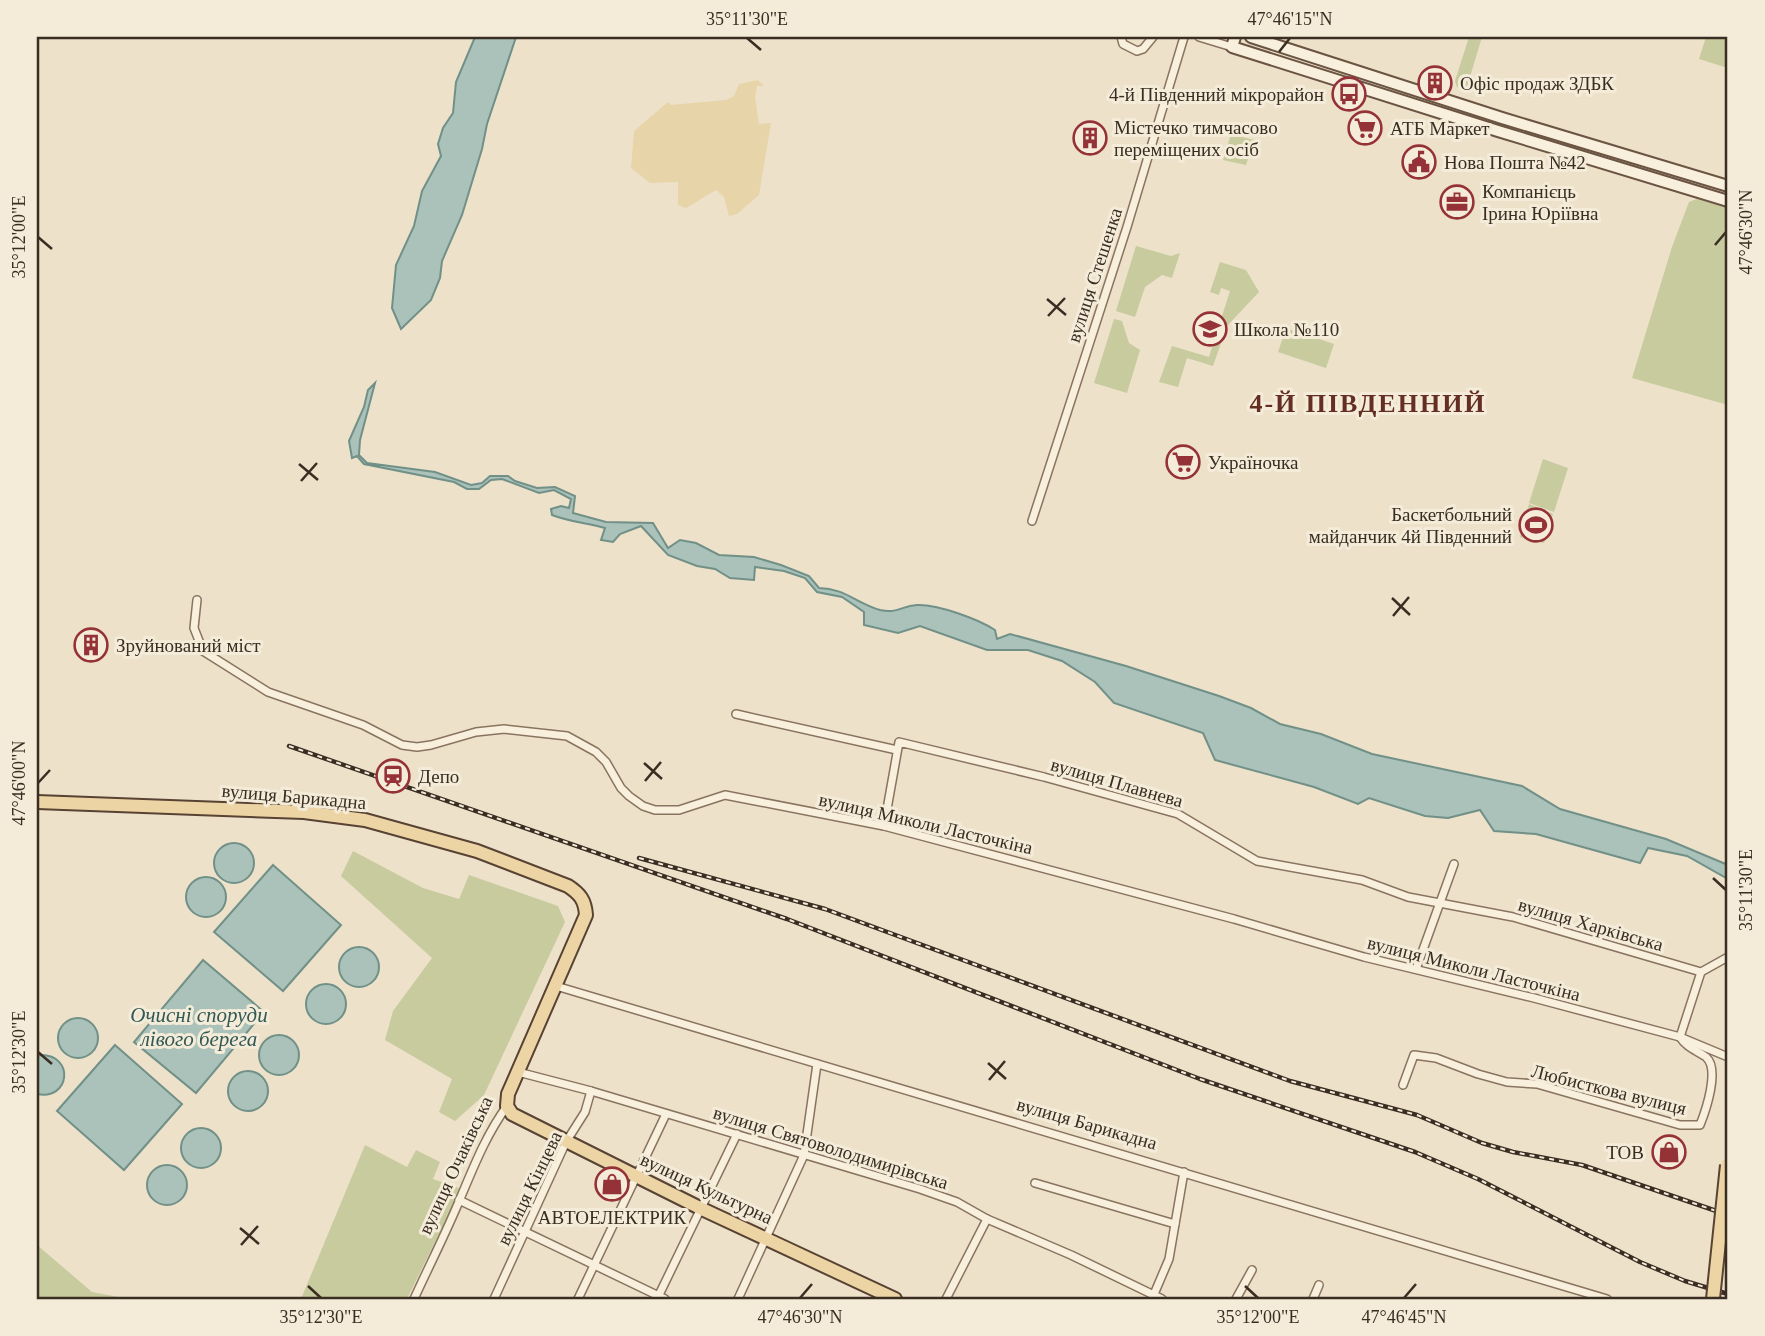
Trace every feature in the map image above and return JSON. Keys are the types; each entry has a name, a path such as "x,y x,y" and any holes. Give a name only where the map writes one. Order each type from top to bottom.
{"main road":[{"name":"вулиця Барикадна","path":"37,802 304,812 365,820 477,851 568,886 580,895 586,905 581,930"},
{"name":"вулиця Очаківська","path":"508,1106 508,1094 581,930"},
{"name":"вулиця Культурна","path":"508,1106 512,1114 520,1119 566,1142 895,1299"},
{"path":"1713,1299 1728,1163"}],"street":[{"path":"1121,37 1123,44 1137,51 1143,49 1153,37"},
{"name":"вулиця Стешенка","path":"1032,521 1119,253 1184,37"},
{"path":"1199,37 1234,42 1728,201"},
{"path":"1251,37 1728,186"},
{"name":"вулиця Миколи Ласточкіна","path":"197,600 194,628 203,651 268,692 363,725 402,745 424,746 475,732 504,729 567,736 596,752 606,762 621,788 643,806 654,810 679,810 725,795 884,826 1680,1037 1728,1057"},
{"path":"736,714 897,750 884,826"},
{"name":"вулиця Плавнева","path":"897,750 899,742 1044,777 1178,814 1252,859 1368,882 1408,897 1441,904"},
{"path":"1416,969 1454,864"},
{"name":"вулиця Харківська","path":"1441,904 1513,917 1701,972"},
{"path":"1680,1037 1701,972 1728,957"},
{"name":"вулиця Барикадна","path":"556,986 1607,1299"},
{"name":"Любисткова вулиця","path":"1403,1085 1414,1055 1436,1058 1507,1082 1537,1084 1691,1127 1700,1125 1713,1070 1708,1059 1685,1045 1680,1037"},
{"path":"738,1299 804,1155 817,1063"},
{"name":"вулиця Святоволодимирівська","path":"518,1072 737,1134 957,1202 987,1219 1071,1255 1153,1297 1162,1299"},
{"name":"вулиця Кінцева","path":"494,1299 566,1142 579,1123 591,1091"},
{"name":"вулиця Очаківська","path":"414,1299 460,1200 473,1165 492,1128 508,1106"},
{"path":"578,1299 666,1114"},
{"path":"460,1200 660,1298 737,1134"},
{"path":"1153,1297 1169,1259 1184,1172"},
{"path":"1035,1183 1175,1224"},
{"path":"946,1299 987,1219"},
{"path":"1236,1299 1252,1270"},
{"path":"1313,1299 1319,1285"}],"green space":[{"path":"1469,37 1482,37 1466,90 1457,87 1455,81"},
{"path":"1706,37 1728,37 1728,68 1699,59"},
{"path":"1231,134 1254,140 1246,165 1223,160"},
{"path":"1697,199 1728,208 1728,405 1632,378 1672,247 1689,202"},
{"path":"1136,246 1171,256 1180,253 1172,278 1162,275 1145,287 1135,317 1116,311"},
{"path":"1220,262 1246,270 1259,292 1227,326 1213,366 1187,358 1178,387 1159,382 1172,346 1209,357 1230,291 1221,288 1219,295 1210,292"},
{"path":"1114,319 1122,321 1129,343 1140,350 1127,393 1094,383"},
{"path":"1286,328 1334,344 1326,368 1278,352"},
{"path":"1543,459 1568,468 1554,512 1529,503"},
{"name":"Баскетбольний майданчик 4й Південний","path":"1529,504 1553,514 1544,543 1520,537"},
{"path":"353,851 423,888 459,899 469,875 558,906 565,922 484,1095 455,1121 439,1112 452,1079 385,1040 393,1011 432,958 341,876"},
{"path":"365,1145 407,1167 416,1150 440,1162 433,1179 461,1189 407,1299 301,1299"},
{"path":"37,1245 92,1292 129,1299 37,1299"}],"sand":[{"path":"758,80 764,86 757,86 755,97 759,124 771,123 759,195 737,214 729,216 724,197 716,190 686,208 678,205 678,182 650,183 631,168 634,131 668,102 671,105 726,100 734,96 739,84"}],"water":[{"path":"475,37 516,37 487,124 462,215 442,261 440,278 431,300 401,329 392,308 396,265 414,226 422,191 441,156 438,144 443,128 453,113 456,82"},
{"path":"375,383 360,440 359,455 367,463 435,472 471,485 482,483 490,476 508,476 537,488 555,487 575,496 573,513 606,522 653,523 668,548 680,540 696,543 719,555 754,557 809,576 819,588 843,593 880,610 891,611 925,605 946,610 988,626 995,630 997,639 1010,634 1126,666 1219,696 1251,708 1280,724 1321,734 1372,754 1522,786 1560,809 1666,839 1728,865 1728,879 1687,856 1648,848 1640,863 1536,834 1494,831 1480,810 1448,818 1425,816 1369,798 1358,804 1314,787 1215,760 1203,733 1114,703 1095,682 1062,661 1028,650 987,650 920,626 898,633 864,625 864,612 842,597 817,592 805,578 784,571 755,567 754,580 730,578 715,569 697,566 668,555 641,526 620,534 613,542 601,540 605,528 552,515 551,509 561,506 569,508 571,499 554,490 539,493 502,479 491,480 479,489 467,489 454,482 364,464 357,456 352,458 349,441 364,407 368,390"},
{"path":"234,843 242,844 248,849 253,855 253,871 248,877 242,882 234,883 226,882 220,877 215,871 214,863 215,855 220,849 226,844"},
{"path":"273,865 341,925 283,991 214,932"},
{"path":"206,877 214,878 220,883 225,889 225,905 220,911 214,916 206,917 198,916 192,911 187,905 186,897 187,889 192,883 198,878"},
{"path":"359,947 367,948 373,953 378,959 378,975 373,981 367,986 359,987 351,986 345,981 340,975 339,967 340,959 345,953 351,948"},
{"name":"Очисні споруди лівого берега","path":"203,960 264,1012 196,1093 134,1042"},
{"path":"326,984 334,985 340,990 345,996 345,1012 340,1018 334,1023 326,1024 318,1023 312,1018 307,1012 306,1004 307,996 312,990 318,985"},
{"path":"78,1018 86,1019 92,1024 97,1030 97,1046 92,1052 86,1057 78,1058 70,1057 64,1052 59,1046 58,1038 59,1030 64,1024 70,1019"},
{"path":"279,1035 287,1036 293,1041 298,1047 298,1063 293,1069 287,1074 279,1075 271,1074 265,1069 260,1063 259,1055 260,1047 265,1041 271,1036"},
{"path":"115,1045 182,1104 124,1170 57,1111"},
{"path":"37,1056 52,1057 63,1069 62,1085 48,1094 37,1094"},
{"path":"248,1071 256,1072 262,1077 267,1083 267,1099 262,1105 256,1110 248,1111 240,1110 234,1105 229,1099 228,1091 229,1083 234,1077 240,1072"},
{"path":"201,1128 209,1129 215,1134 220,1140 220,1156 215,1162 209,1167 201,1168 193,1167 187,1162 182,1156 181,1148 182,1140 187,1134 193,1129"},
{"path":"167,1165 175,1166 181,1171 186,1177 186,1193 181,1199 175,1204 167,1205 159,1204 153,1199 148,1193 147,1185 148,1177 153,1171 159,1166"}],"railway":[{"path":"289,746 787,919 1200,1079 1415,1152 1478,1179 1640,1262 1685,1281 1728,1294"},
{"path":"639,858 825,909 1290,1081 1417,1115 1482,1143 1513,1152 1582,1165 1728,1215"}],"place":[{"name":"Офіс продаж ЗДБК","path":"1435,83"},
{"name":"4-й Південний мікрорайон","path":"1349,94"},
{"name":"АТБ Маркет","path":"1365,128"},
{"name":"Містечко тимчасово переміщених осіб","path":"1090,138"},
{"name":"Нова Пошта №42","path":"1419,162"},
{"name":"Компанієць Ірина Юріївна","path":"1457,202"},
{"name":"Школа №110","path":"1210,329"},
{"name":"Україночка","path":"1183,462"},
{"name":"Баскетбольний майданчик 4й Південний","path":"1536,525"},
{"name":"Зруйнований міст","path":"91,645"},
{"name":"Депо","path":"393,776"},
{"name":"ТОВ","path":"1669,1152"},
{"name":"АВТОЕЛЕКТРИК","path":"612,1184"}],"district":[{"name":"4-Й ПІВДЕННИЙ","path":"1368,403"}]}
